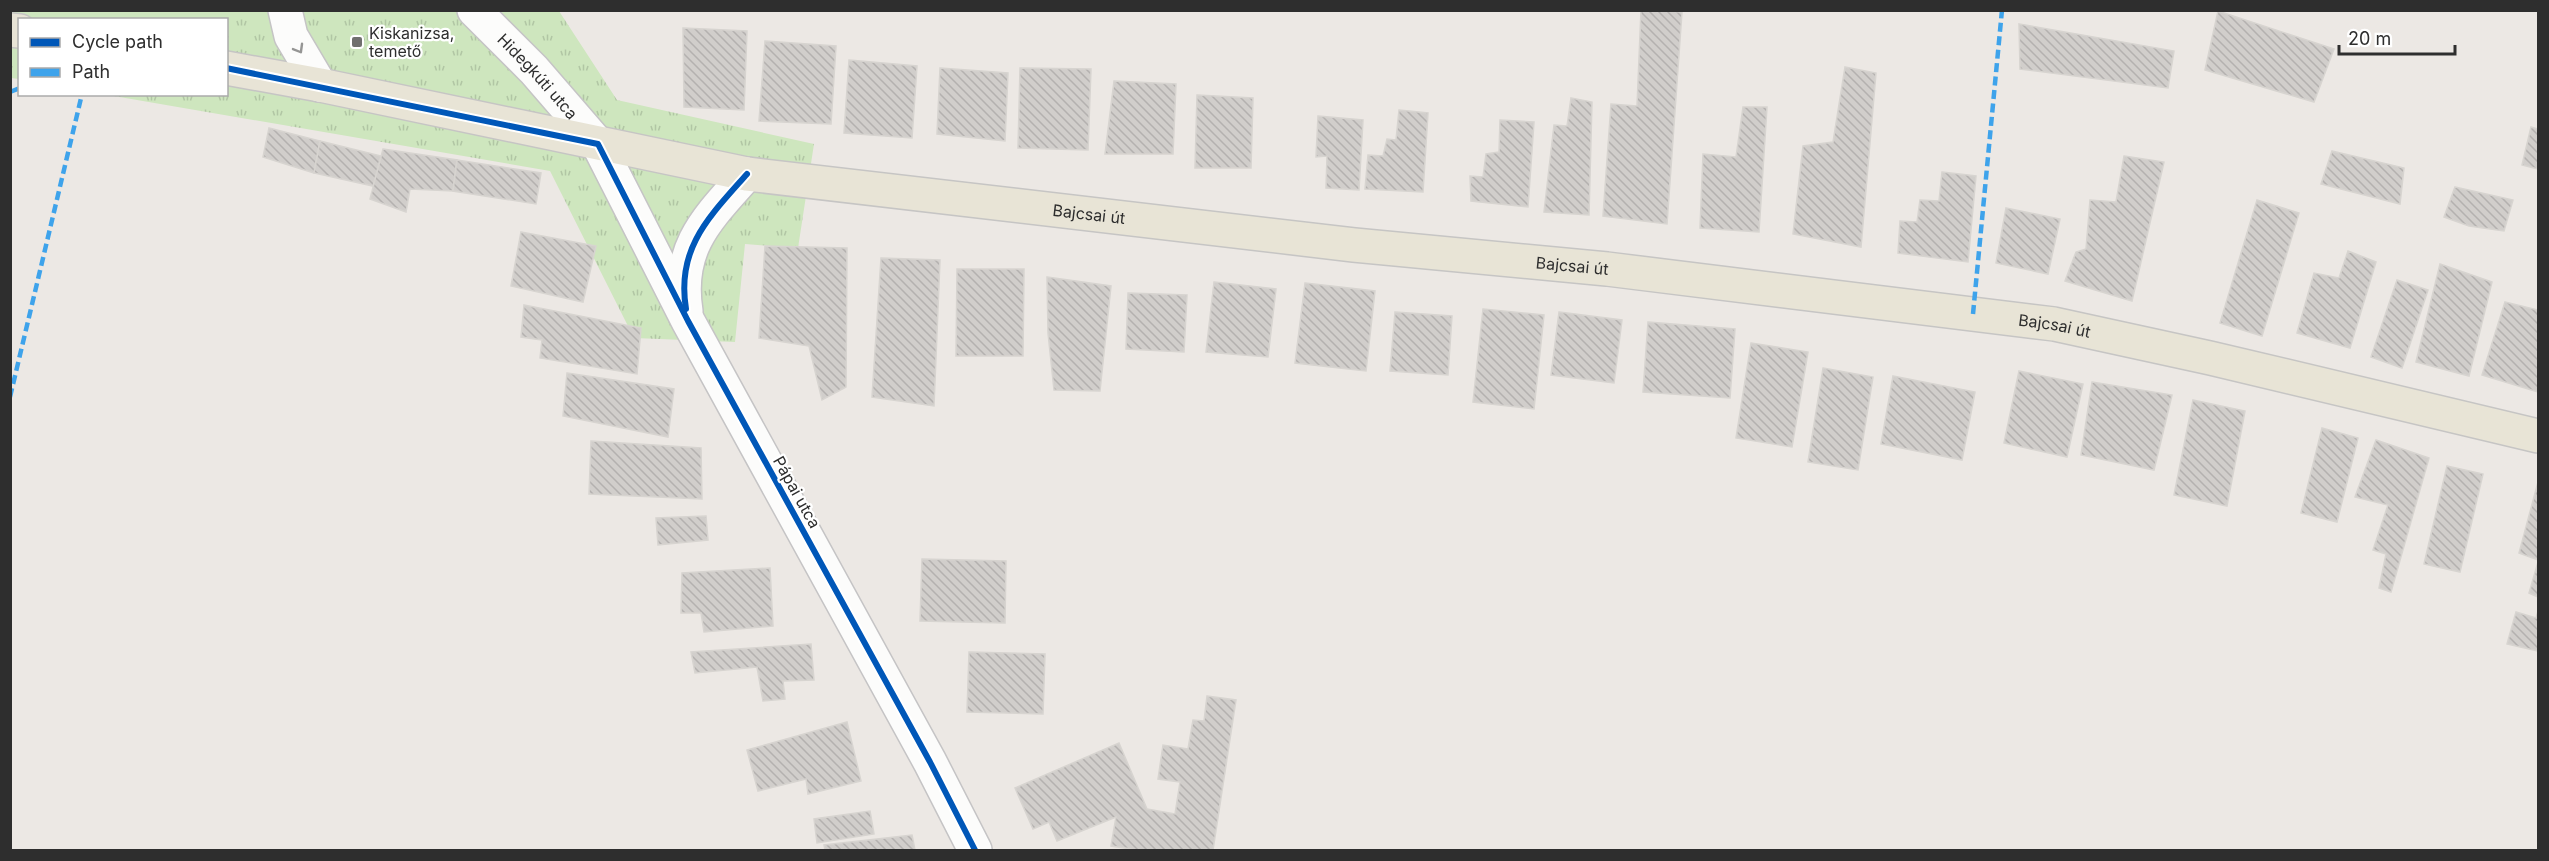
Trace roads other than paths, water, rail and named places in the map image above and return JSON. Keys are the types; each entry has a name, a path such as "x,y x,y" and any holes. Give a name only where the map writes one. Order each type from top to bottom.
{"main road":[{"name":"Bajcsai út","path":"228,68 747,174 1354,245 1607,269 2054,324 2210,358 2538,436"}],"street":[{"path":"285,10 291,36 320,86"},
{"name":"Hidegkúti utca","path":"474,10 534,70 598,144"},
{"name":"Pápai utca","path":"598,144 688,321 930,762 975,850"},
{"path":"688,321 683,294 687,258 710,216 747,174"}],"place":[{"name":"Kiskanizsa, temető","path":"357,42"}]}
